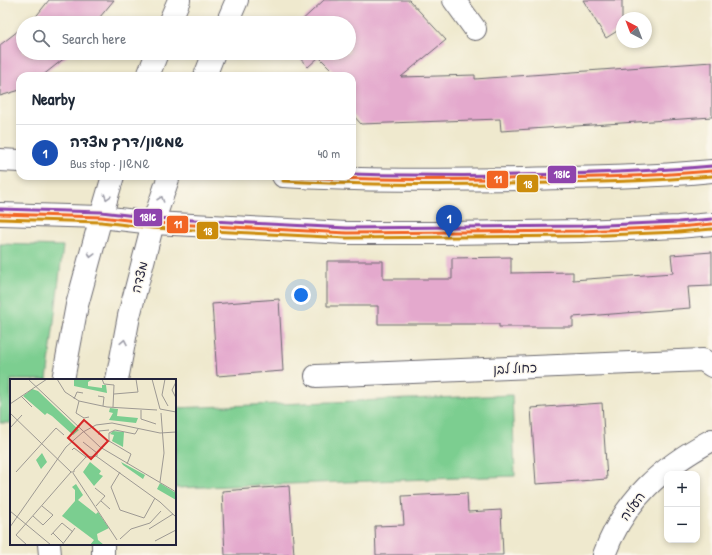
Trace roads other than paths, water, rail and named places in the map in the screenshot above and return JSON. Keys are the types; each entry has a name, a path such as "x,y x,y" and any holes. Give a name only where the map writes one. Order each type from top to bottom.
{"main road":[{"path":"172,16 179,0"},
{"path":"230,16 237,0"},
{"path":"454,0 474,29"},
{"path":"150,72 154,60"},
{"path":"207,72 211,60"},
{"path":"0,160 16,161"},
{"path":"356,180 580,178 712,171"},
{"path":"63,379 78,305 112,180"},
{"name":"מצדה","path":"117,379 129,316 153,223 168,180"},
{"path":"0,214 101,217 153,223 347,233 588,230 678,227 712,224"},
{"name":"כחול לבן","path":"316,376 703,360 712,366"},
{"name":"העליה","path":"604,555 611,536 630,506 654,479 681,457 712,440"},
{"path":"49,545 50,555"}],"place":[{"name":"שמשון/דרך מצדה","path":"449,238"}]}
